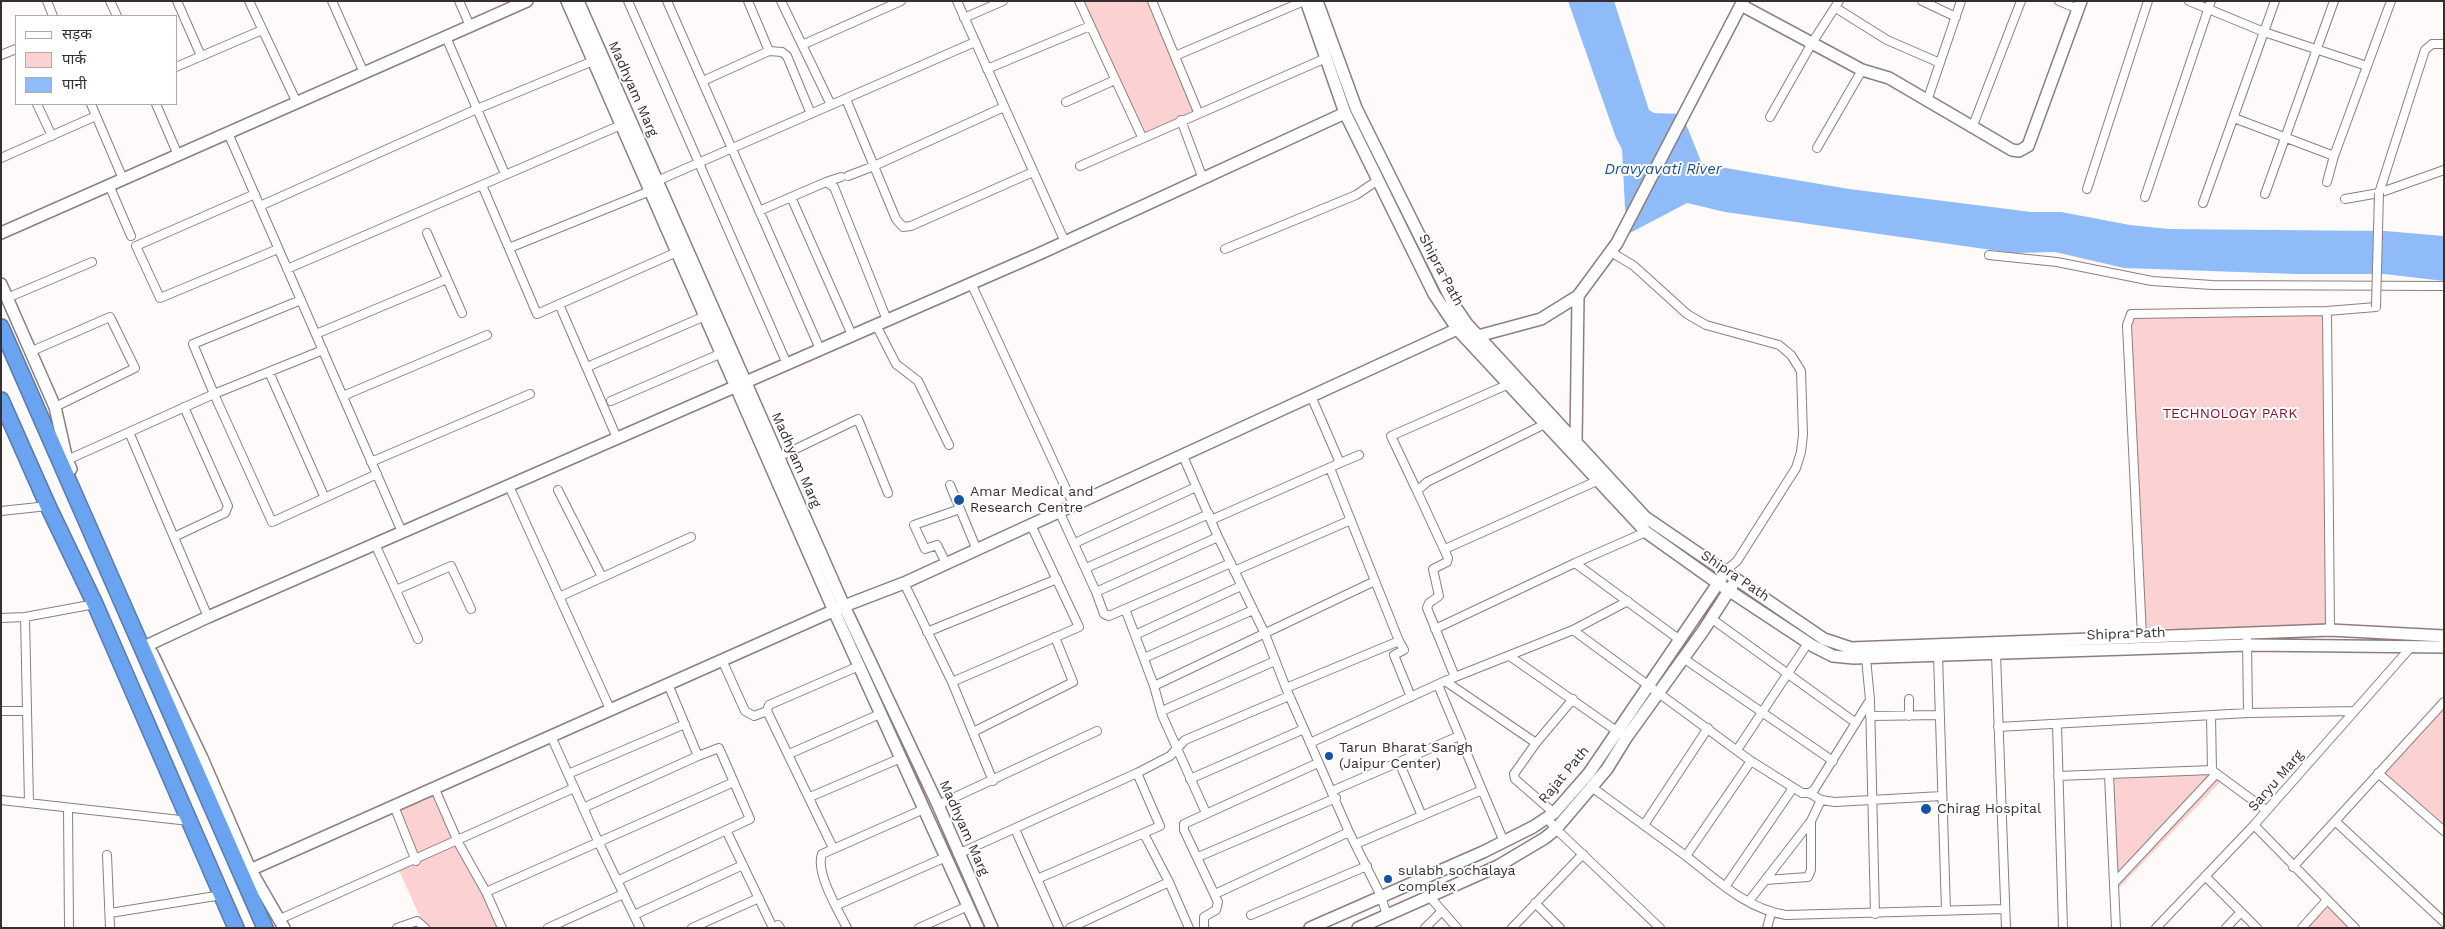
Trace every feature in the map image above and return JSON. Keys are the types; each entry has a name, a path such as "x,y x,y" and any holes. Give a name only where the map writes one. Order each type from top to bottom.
{"highway":[{"path":"1,327 245,871 265,928"},
{"path":"1,400 7,426 48,506 94,604 236,928"}],"street":[{"path":"47,1 53,15"},
{"path":"110,1 117,15"},
{"path":"177,1 202,56"},
{"path":"249,1 297,103"},
{"path":"332,1 364,73"},
{"path":"459,1 470,26"},
{"path":"1,233 527,1"},
{"name":"Madhyam Marg","path":"567,1 722,353 741,383 779,457 839,609 859,666 978,928"},
{"name":"Madhyam Marg","path":"578,1 657,181 741,383 839,609 938,805 992,928"},
{"path":"628,1 787,364"},
{"path":"667,1 820,349"},
{"path":"748,1 769,51"},
{"path":"781,1 831,105"},
{"path":"802,45 901,1"},
{"path":"957,1 1065,242"},
{"path":"964,18 1003,1"},
{"path":"1079,1 1142,137"},
{"path":"1152,1 1198,112"},
{"path":"1175,56 1305,1"},
{"name":"Shipra Path","path":"1305,1 1345,113 1434,294 1509,384 1646,532 1718,584 1808,642 1833,656 1866,658 2247,645 2444,648"},
{"name":"Shipra Path","path":"1317,1 1356,108 1454,305 1463,327 1478,336 1645,517 1824,639 1851,648 2330,630 2444,636"},
{"path":"1922,1 1956,17"},
{"path":"1927,101 1961,1"},
{"path":"1972,128 2021,1"},
{"path":"1478,336 1541,319 1578,296 1614,247 1742,3 1812,44 1862,70 1889,78 1972,128 2012,150 2019,151 2028,146 2079,5 2059,1"},
{"path":"2087,189 2148,1"},
{"path":"2189,1 2210,5 2264,32 2367,66"},
{"path":"2203,202 2275,1"},
{"path":"2265,194 2334,1"},
{"path":"2328,182 2334,156 2391,1"},
{"path":"1770,118 1812,44 1837,5 1887,40 1940,63"},
{"path":"2145,198 2210,5"},
{"path":"987,69 1090,26"},
{"path":"178,66 262,30"},
{"path":"446,37 505,174"},
{"path":"657,181 975,42"},
{"path":"2142,636 2127,325 2131,314 2328,311 2376,307 2379,193 2424,50 2432,44 2444,44"},
{"path":"703,81 769,51 782,52 787,56 811,114"},
{"path":"1,55 15,52"},
{"path":"1080,166 1198,112 1326,58"},
{"path":"260,206 477,109 593,60"},
{"path":"1817,148 1862,70"},
{"path":"1066,102 1115,80"},
{"path":"846,99 896,219 903,227 911,226 1033,172"},
{"path":"38,105 52,136"},
{"path":"91,105 123,179"},
{"path":"156,105 178,155"},
{"path":"760,212 826,182 874,166 1004,107"},
{"path":"148,645 208,616 1065,242 1345,113"},
{"path":"1,158 96,116"},
{"path":"2234,118 2334,156"},
{"path":"1180,120 1203,179"},
{"path":"287,269 621,125"},
{"path":"228,133 402,532"},
{"path":"2345,199 2379,193 2444,170"},
{"path":"1225,249 1356,195 1378,180"},
{"path":"826,182 834,187 896,364 918,381 949,445"},
{"path":"109,185 131,236"},
{"path":"482,185 537,314 677,252"},
{"path":"509,248 650,191"},
{"path":"254,194 136,246 160,298 278,249"},
{"path":"791,198 852,335"},
{"path":"427,233 462,313"},
{"path":"1614,247 1688,314 1706,325 1779,344 1792,355 1801,371 1801,452 1796,468 1737,561 1724,572"},
{"path":"1989,255 2057,262 2152,281 2212,285 2444,286"},
{"path":"7,298 92,262"},
{"path":"316,334 447,279"},
{"path":"972,283 1073,504"},
{"path":"1,284 55,406 67,460 148,645 202,758 245,871 282,924 458,840 574,788"},
{"path":"1576,442 1578,296"},
{"path":"301,300 192,344 272,522 324,496 377,474"},
{"path":"559,304 617,438"},
{"path":"2328,311 2330,630"},
{"path":"587,368 705,316"},
{"path":"32,351 110,317 135,368 55,406"},
{"path":"245,871 611,711 722,660 977,550 1073,504 1463,327"},
{"path":"343,396 487,335"},
{"path":"67,460 214,394 322,350"},
{"path":"611,401 722,353"},
{"path":"269,372 324,496"},
{"path":"1455,677 1435,629 1428,605 1439,596 1433,571 1447,562 1445,549 1391,436 1509,384"},
{"path":"371,462 530,394"},
{"path":"1311,396 1340,463"},
{"path":"174,537 225,513 228,506 184,408"},
{"path":"779,457 858,419 888,493"},
{"path":"1417,491 1427,482 1546,423"},
{"path":"129,432 208,616"},
{"path":"1086,568 1359,455"},
{"path":"1182,456 1218,537 1265,634 1318,763 1349,832 1381,896 1386,916"},
{"path":"1330,468 1404,650 1394,655 1411,697"},
{"path":"1445,549 1599,480"},
{"path":"950,485 977,550"},
{"path":"509,486 611,711"},
{"path":"1075,543 1196,487"},
{"path":"558,490 602,576"},
{"path":"1,511 48,506"},
{"path":"946,563 937,545 925,549 914,525 960,509"},
{"path":"1059,511 1075,543 1106,616 1351,520"},
{"path":"952,682 1079,627 1031,525"},
{"path":"1435,629 1574,562 1646,532"},
{"path":"560,597 602,576 692,537"},
{"path":"1096,592 1218,537"},
{"path":"375,544 418,639"},
{"path":"1735,580 1737,561"},
{"path":"1574,562 1680,640"},
{"path":"396,590 451,566 471,609"},
{"name":"Rajat Path","path":"1310,928 1504,842 1550,815 1588,772 1680,640 1724,572"},
{"path":"927,632 1057,579"},
{"name":"Rajat Path","path":"1358,928 1498,866 1545,838 1556,829 1593,788 1659,691 1712,619 1730,592 1735,580"},
{"path":"1154,686 1375,581"},
{"path":"904,582 952,682 993,780"},
{"path":"1135,635 1241,586"},
{"path":"1310,743 1441,683 1511,657 1573,630 1628,601"},
{"path":"1,618 25,617 94,604"},
{"path":"1125,609 1175,748 1206,813"},
{"path":"1144,658 1253,610"},
{"path":"25,617 30,803"},
{"path":"1712,619 1856,723"},
{"path":"1573,630 1659,691 1751,761 1802,793 1814,790 1870,700"},
{"path":"2246,633 2248,713"},
{"path":"973,732 1073,682 1055,637"},
{"path":"958,854 1137,773 1170,756 1175,748 1185,740 1399,641"},
{"path":"1737,750 1808,642"},
{"name":"Saryu Marg","path":"2156,928 2254,825 2410,647"},
{"path":"1996,654 2006,928"},
{"path":"1938,655 1946,911"},
{"path":"1511,657 1626,738"},
{"path":"1683,658 1833,761"},
{"path":"1866,658 1870,700 1874,914"},
{"path":"722,660 745,711 754,716 768,711"},
{"path":"1162,711 1275,661"},
{"path":"833,848 768,711 769,705 859,666"},
{"path":"1441,683 1459,736 1504,842"},
{"path":"1441,683 1536,743"},
{"path":"668,684 698,756"},
{"path":"1909,699 1909,716"},
{"path":"1573,700 1536,743 1514,777 1550,815 1556,829 1660,928"},
{"path":"2293,867 2378,773 2440,711 2444,702"},
{"path":"1,712 27,710"},
{"path":"1998,727 2248,713 2354,711"},
{"path":"789,754 880,714"},
{"path":"1870,716 1940,715"},
{"path":"2114,883 2214,772 2211,716"},
{"path":"568,774 685,724"},
{"path":"2057,724 2063,928"},
{"path":"1644,825 1708,728"},
{"path":"1190,779 1304,729"},
{"path":"938,805 1097,731"},
{"path":"551,736 598,841 640,928"},
{"path":"1198,858 1334,795 1399,762 1459,736"},
{"path":"583,808 719,748 750,819 617,881"},
{"path":"810,797 901,758"},
{"path":"1686,856 1751,761"},
{"path":"1399,762 1422,816"},
{"path":"1208,928 1204,928 1204,917 1216,910 1218,906 1215,894 1184,827 1188,822 1206,813 1318,763"},
{"path":"2058,776 2214,772 2266,810"},
{"path":"1037,879 1160,826 1137,773"},
{"path":"2378,773 2444,831"},
{"path":"2109,775 2116,928"},
{"path":"486,892 734,782"},
{"path":"434,788 502,928"},
{"path":"1593,788 1725,887 1771,913 1786,915 1874,914 2005,908"},
{"path":"1725,887 1793,788"},
{"path":"1356,844 1482,790"},
{"path":"1808,793 1821,800 1835,802 1942,796"},
{"path":"1,800 68,809 190,821"},
{"path":"1749,901 1811,821 1821,800"},
{"path":"394,806 416,860"},
{"path":"68,809 69,928"},
{"path":"846,928 820,866 822,854 924,809"},
{"path":"2335,820 2444,922"},
{"path":"1766,880 1808,877 1811,870 1811,821"},
{"path":"2254,825 2326,901 2355,928"},
{"path":"1015,829 1060,928"},
{"path":"726,830 773,928 778,925 780,928"},
{"path":"1215,894 1349,832"},
{"path":"1144,834 1169,882 1189,928"},
{"path":"1512,928 1583,854"},
{"path":"107,855 110,928"},
{"path":"836,905 946,857"},
{"path":"634,915 743,865"},
{"path":"1251,915 1367,866"},
{"path":"2205,876 2258,928"},
{"path":"1070,928 1169,882"},
{"path":"548,928 623,894"},
{"path":"110,913 222,895"},
{"path":"1428,896 1457,928"},
{"path":"692,928 759,898"},
{"path":"2302,928 2326,901"},
{"path":"1536,903 1560,928"},
{"path":"919,928 968,906"},
{"path":"1424,928 1441,912"},
{"path":"2226,928 2241,912"},
{"path":"1767,928 1771,913"},
{"path":"397,928 417,921 424,928"}],"green space":[{"path":"1079,1 1152,1 1198,112 1142,137"},
{"name":"TECHNOLOGY PARK","path":"2327,311 2330,630 2142,636 2127,325 2131,314"},
{"path":"2436,710 2444,712 2444,831 2378,773"},
{"path":"2212,770 2223,779 2115,892 2109,775"},
{"path":"434,787 501,928 425,928 398,868 416,861 394,806"},
{"path":"2326,901 2355,928 2303,928"}],"water":[{"name":"Dravyavati River","path":"1568,1 1614,1 1649,110 1654,113 1682,114 1702,164 1849,189 2031,212 2061,212 2130,225 2169,229 2385,231 2444,236 2444,281 2384,274 2296,274 2124,268 2055,252 2013,253 1725,212 1687,203 1630,233 1625,208 1622,149 1616,138"}],"place":[{"name":"Amar Medical and Research Centre","path":"959,500"},
{"name":"Tarun Bharat Sangh (Jaipur Center)","path":"1329,756"},
{"name":"Chirag Hospital","path":"1926,809"},
{"name":"sulabh sochalaya complex","path":"1388,879"}]}
